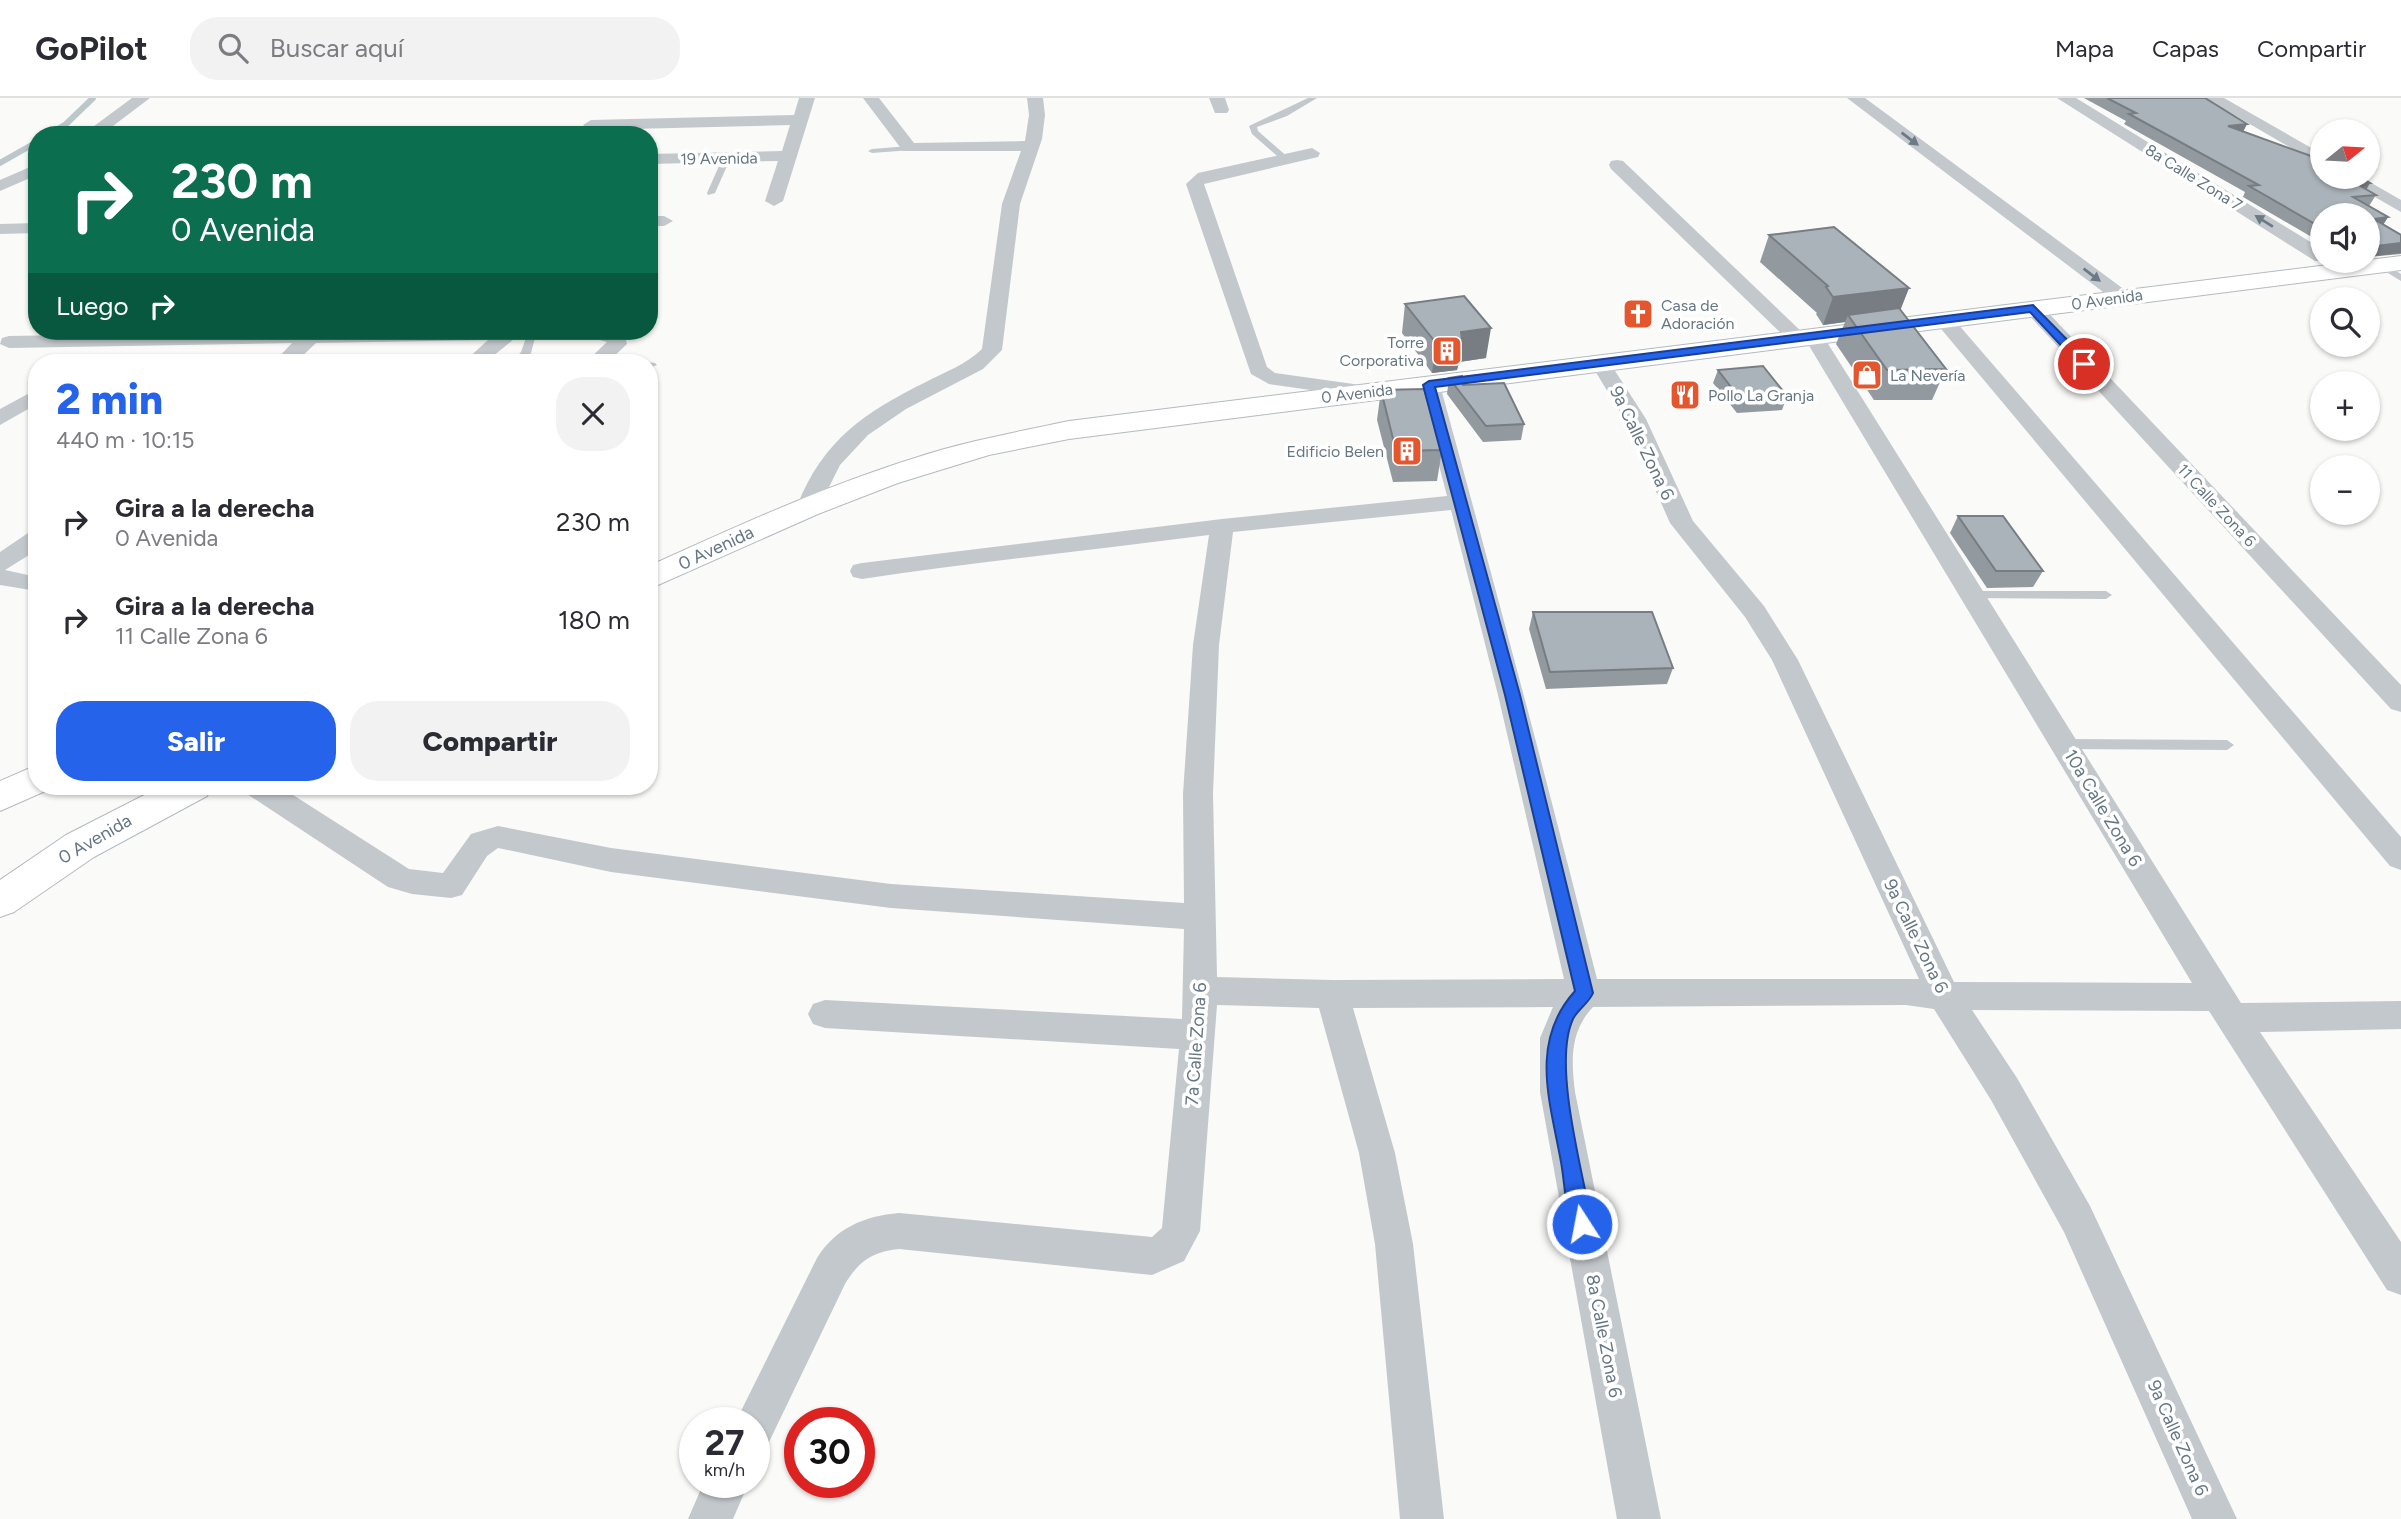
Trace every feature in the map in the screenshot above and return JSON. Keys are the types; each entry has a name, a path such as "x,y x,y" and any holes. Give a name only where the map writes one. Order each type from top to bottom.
{"street":[{"path":"103,126 142,98"},
{"path":"774,201 807,98"},
{"path":"871,98 909,148 1031,146"},
{"path":"796,512 825,466 843,444 905,400 971,367 992,350 1011,204 1031,146 1037,115 1035,98"},
{"path":"1855,98 2122,297"},
{"name":"8a Calle Zona 7","path":"2065,98 2310,249"},
{"path":"2213,98 2310,154"},
{"path":"592,124 799,120"},
{"path":"1312,153 1204,177 1196,182 1258,370 1269,378 1367,391"},
{"name":"19 Avenida","path":"658,159 789,156"},
{"name":"10a Calle Zona 6","path":"1617,165 1804,336 1972,595 2225,1008 2401,1276"},
{"path":"0,186 28,173"},
{"path":"2370,189 2401,207"},
{"path":"0,229 28,228"},
{"name":"0 Avenida","path":"658,551 735,533 908,470 1005,442 1106,425 1367,391 1601,364 2122,297 2310,266"},
{"name":"11 Calle Zona 6","path":"2033,309 2401,702"},
{"path":"1944,320 2401,858"},
{"path":"9,342 170,340"},
{"path":"292,354 307,340"},
{"path":"484,354 501,340"},
{"path":"606,354 617,344 617,340"},
{"path":"102,354 123,341"},
{"name":"9a Calle Zona 6","path":"1601,364 1636,419 1682,523 1755,612 1785,660 1944,996 2011,1100 2077,1219 2215,1519"},
{"path":"1429,385 1512,695 1584,993"},
{"path":"0,418 28,401"},
{"path":"862,571 981,554 1063,547 1222,526 1461,502"},
{"name":"0 Avenida","path":"658,575 796,512"},
{"name":"7a Calle Zona 6","path":"764,1407 835,1263 840,1255 862,1236 899,1231 1152,1256 1170,1249 1181,1231 1201,992 1199,767 1206,645 1222,526"},
{"path":"0,564 28,544"},
{"path":"0,577 28,583"},
{"path":"0,797 28,783"},
{"name":"0 Avenida","path":"0,901 80,846 177,795"},
{"path":"271,795 399,878 412,882 451,886 481,841 489,836 623,862 891,896 1201,917"},
{"path":"1201,992 1332,994 1906,991 1944,996 2401,1015"},
{"name":"8a Calle Zona 6","path":"1584,993 1566,1014 1558,1042 1555,1073 1561,1117 1639,1519"},
{"path":"1332,994 1377,1153 1394,1244 1422,1519"},
{"path":"825,1014 1196,1035"},
{"path":"710,1519 720,1498"}],"lane":[{"path":"1286,159 1255,132 1253,126 1284,114 1313,98"},
{"path":"872,151 909,148"},
{"path":"710,193 727,157"},
{"path":"1972,595 2106,595"},
{"path":"2064,744 2227,745"}],"building":[{"path":"2107,98 2205,98 2247,124 2228,126 2310,156 2310,189 2366,189 2376,195 2353,197 2364,203 2310,203 2310,221 2249,186 2259,185 2129,114 2136,113"},
{"path":"2380,223 2401,235 2401,243 2380,246"},
{"path":"1834,227 1909,288 1833,297 1826,287 1828,286 1769,235"},
{"path":"1464,296 1491,328 1461,332 1462,340 1436,343 1405,304"},
{"path":"1899,308 1946,369 1887,370 1848,315"},
{"path":"1763,366 1787,396 1741,400 1718,370"},
{"path":"1462,376 1463,385 1504,383 1524,424 1486,426 1449,378"},
{"path":"1424,389 1442,450 1396,451 1381,390"},
{"path":"1958,516 2003,516 2043,571 1996,571"},
{"path":"1533,612 1652,612 1673,668 1550,672"}],"waterway":[{"path":"63,126 93,98"},
{"path":"0,163 28,147"}],"place":[{"name":"Casa de Adoración","path":"1638,314"},
{"name":"Torre Corporativa","path":"1447,351"},
{"name":"La Nevería","path":"1867,375"},
{"name":"Pollo La Granja","path":"1685,395"},
{"name":"Edificio Belen","path":"1407,451"}],"route":[{"path":"1582,1224 1555,1073 1558,1042 1566,1014 1584,993 1512,695 1429,385 2033,309 2084,364"}]}
